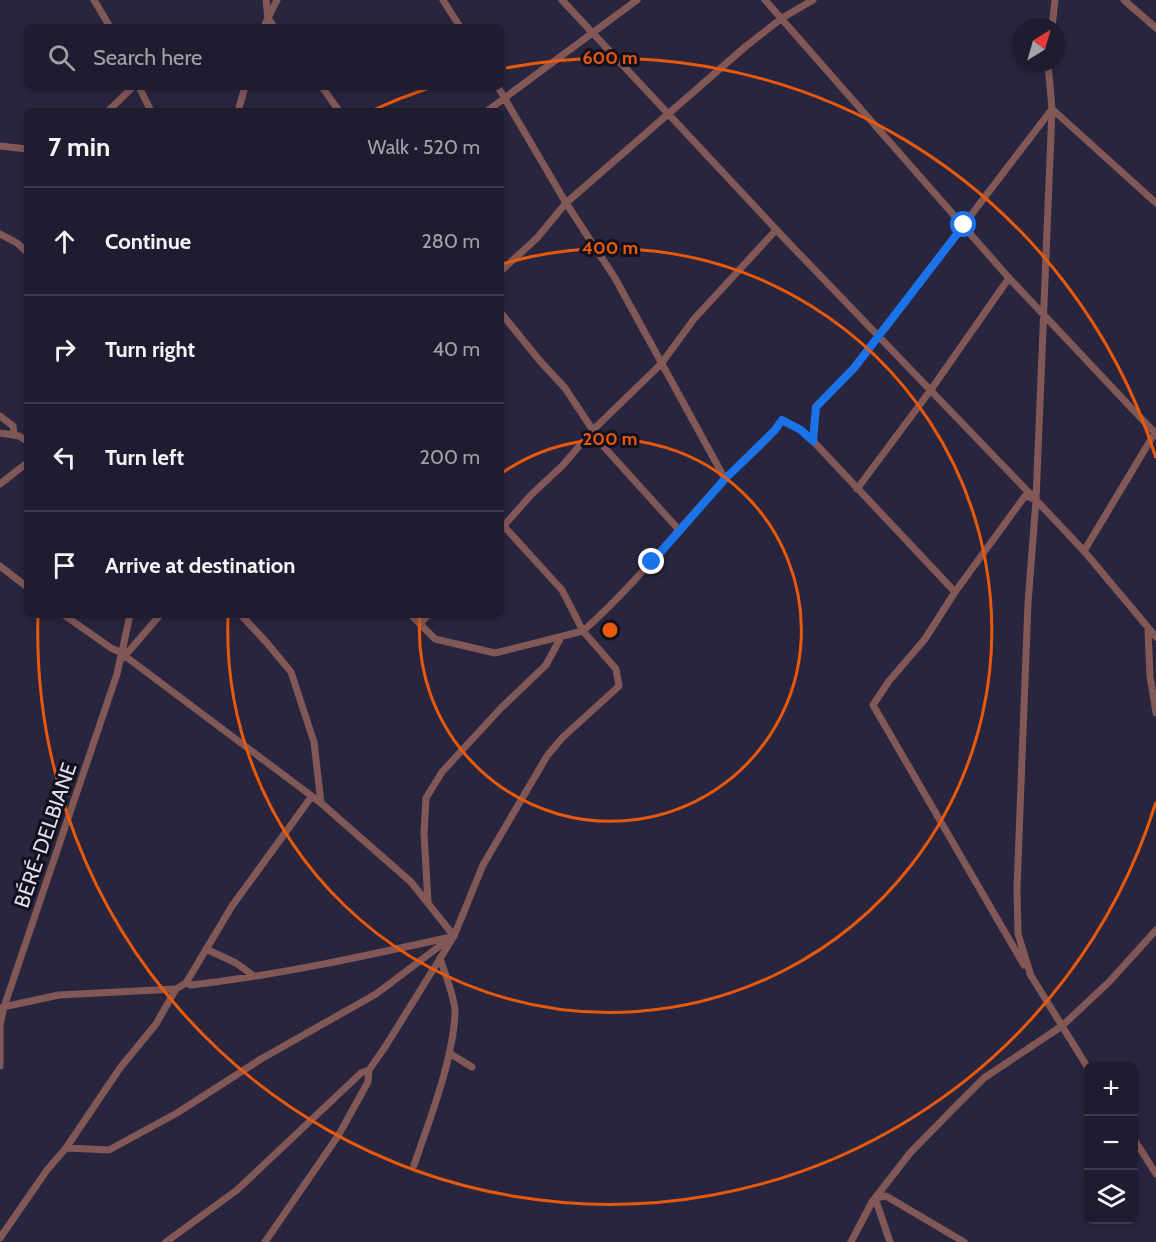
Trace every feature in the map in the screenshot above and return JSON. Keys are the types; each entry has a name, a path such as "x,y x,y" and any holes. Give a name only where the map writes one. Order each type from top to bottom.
{"street":[{"path":"94,0 108,24"},
{"path":"266,0 267,18 272,24"},
{"path":"265,24 277,0"},
{"path":"443,0 458,24"},
{"path":"562,0 776,230 1084,551 1156,637"},
{"path":"491,108 638,0"},
{"path":"765,0 1009,278 1156,432 1084,551"},
{"path":"504,268 537,238 566,203 745,47 782,18 813,0"},
{"path":"1053,18 1055,0"},
{"path":"1124,0 1156,27"},
{"path":"1031,976 1018,934 1017,888 1028,603 1036,500 1052,109 1049,72"},
{"path":"111,108 130,90"},
{"path":"140,90 150,108"},
{"path":"239,108 244,90"},
{"path":"324,90 337,108"},
{"path":"500,90 566,203 615,278 725,479"},
{"path":"813,441 816,407 854,368 1052,109"},
{"path":"1052,109 1156,203"},
{"path":"0,146 24,149"},
{"path":"504,524 563,465 592,430 661,364 694,319 776,230"},
{"path":"0,234 24,249"},
{"path":"858,489 1009,278"},
{"path":"504,317 540,361 566,388 603,447 680,531"},
{"path":"0,416 13,426 14,435"},
{"path":"414,618 435,639 495,653 583,631 609,608 725,479 775,430 782,420 801,430 813,441 955,592"},
{"path":"0,434 14,435 24,440"},
{"path":"0,484 24,465"},
{"path":"1036,500 1025,496 955,592 925,639 889,681 873,705 1031,976 1085,1062"},
{"path":"265,1242 338,1136 368,1082 369,1070 453,936 483,865 547,756 562,738 619,686 616,669 583,631 562,590 504,528"},
{"path":"0,567 24,585"},
{"path":"69,618 124,654 321,803 411,882 453,936"},
{"path":"124,654 130,618"},
{"path":"124,654 156,618"},
{"path":"244,618 291,672 314,742 321,803"},
{"path":"420,624 425,618"},
{"path":"1149,630 1150,676 1156,714"},
{"path":"428,903 424,833 426,798 442,772 501,708 546,665 561,637"},
{"name":"BÉRÉ-DELBIANE","path":"0,1066 2,1007 124,654"},
{"path":"2,1007 59,995 176,989 186,983 188,976 237,899 312,796"},
{"path":"851,1242 875,1198 910,1153 984,1078 1062,1026 1109,982 1156,930"},
{"path":"186,983 191,985 334,963 453,936"},
{"path":"66,1148 109,1149 177,1113 261,1059 376,994 453,936"},
{"path":"206,950 236,963 254,976"},
{"path":"414,1165 449,1053 455,1010 440,958"},
{"path":"0,1238 46,1170 66,1148 120,1068 156,1024 176,989"},
{"path":"449,1053 472,1067"},
{"path":"166,1242 237,1190 361,1072 369,1070"},
{"path":"1138,1145 1156,1174"},
{"path":"875,1198 886,1196 964,1242"},
{"path":"875,1198 890,1242"}],"route":[{"path":"652,562 725,479 775,430 782,420 801,430 813,441 816,407 854,368 964,225"}]}
